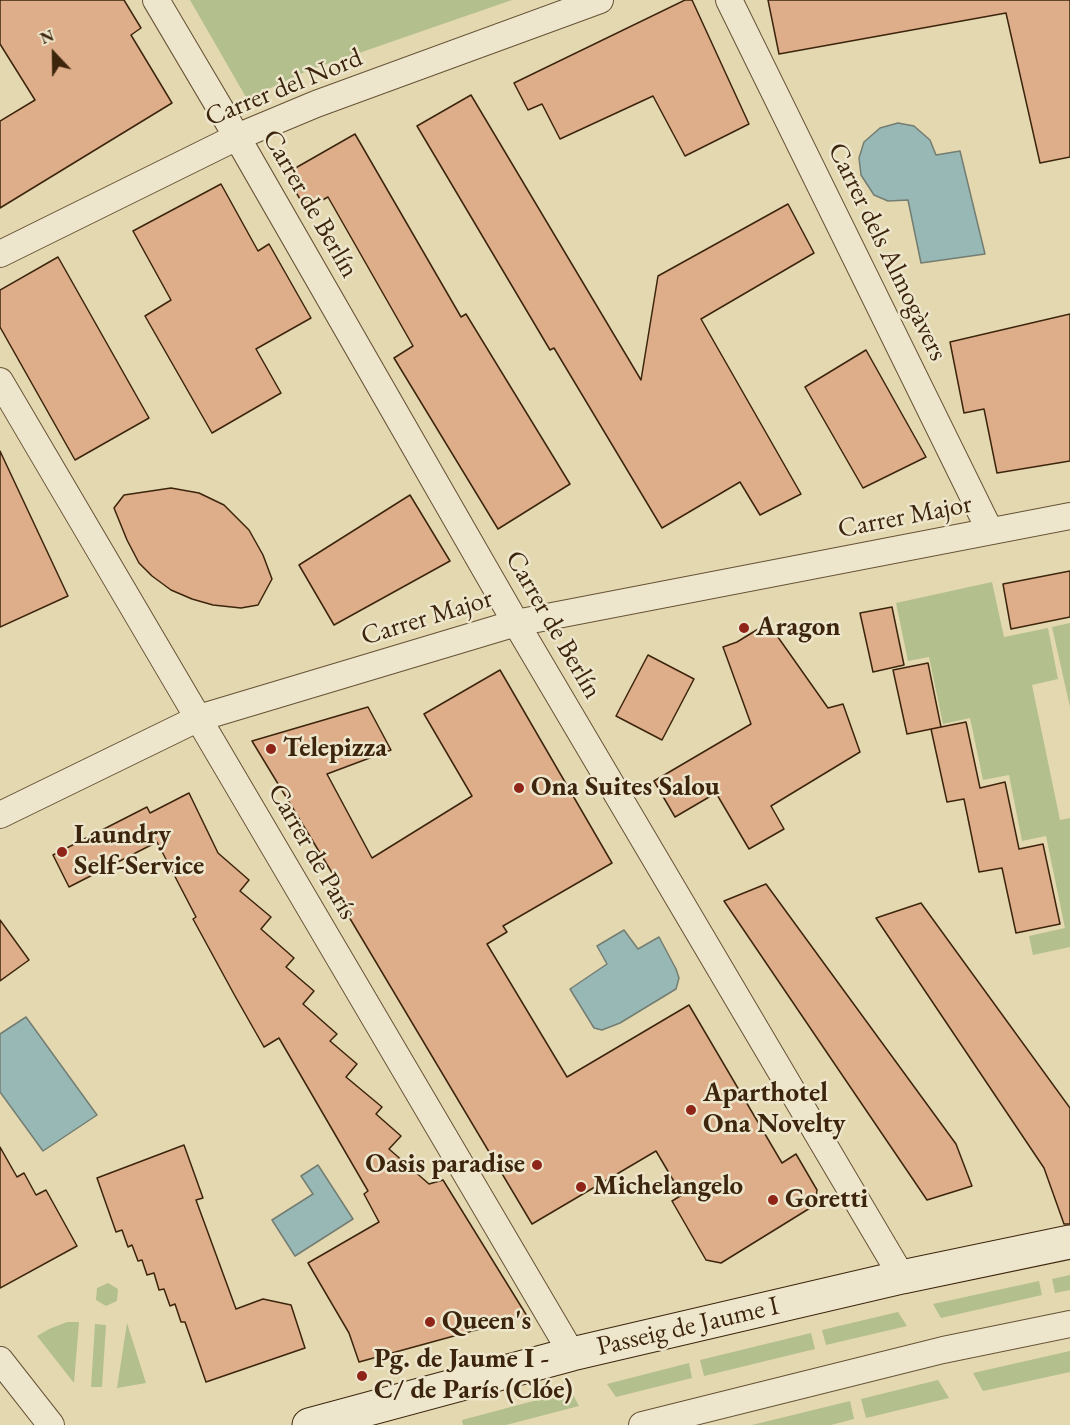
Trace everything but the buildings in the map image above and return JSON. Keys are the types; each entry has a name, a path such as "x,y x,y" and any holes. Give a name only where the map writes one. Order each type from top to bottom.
{"street":[{"name":"Carrer de Berlín","path":"156,0 516,623 903,1277"},
{"name":"Carrer del Nord","path":"0,254 237,137 316,104 600,0"},
{"name":"Carrer dels Almogàvers","path":"729,0 990,531"},
{"name":"Carrer de París","path":"0,381 572,1354"},
{"name":"Carrer Major","path":"0,815 199,718 516,623 1070,516"},
{"name":"Passeig de Jaume I","path":"309,1425 572,1354 903,1277 1070,1242"},
{"path":"642,1425 943,1350 1070,1324"},
{"path":"0,1360 51,1425"}],"green space":[{"path":"190,0 512,0 307,71 247,99"},
{"path":"992,582 1004,637 1048,628 1058,679 1032,685 1060,820 1070,818 1070,947 1033,955 1029,936 1065,928 1046,836 1022,841 1009,775 983,780 970,718 943,724 929,657 908,661 896,603"},
{"path":"1070,623 1070,707 1052,627"},
{"path":"1070,1275 1070,1290 1055,1293 1052,1279"},
{"path":"1039,1281 1042,1295 941,1318 933,1304"},
{"path":"108,1283 118,1289 117,1301 106,1306 96,1300 97,1288"},
{"path":"898,1312 907,1326 826,1345 822,1330"},
{"path":"67,1322 79,1322 74,1383 37,1336"},
{"path":"127,1323 146,1383 117,1388"},
{"path":"95,1324 106,1325 102,1387 91,1387"},
{"path":"811,1333 815,1349 704,1376 700,1360"},
{"path":"1070,1351 1070,1372 983,1391 973,1373"},
{"path":"689,1363 692,1378 616,1397 607,1384"},
{"path":"938,1380 949,1398 866,1418 861,1399"},
{"path":"571,1391 579,1406 506,1425 463,1425 462,1420"},
{"path":"850,1401 854,1419 831,1425 752,1425"}],"water":[{"path":"898,123 914,126 930,140 936,155 960,151 985,254 921,263 908,200 888,201 874,195 861,175 859,158 864,142 880,128"},
{"path":"624,930 638,949 659,937 679,978 676,989 620,1023 602,1030 594,1028 570,989 607,964 597,946"},
{"path":"26,1017 97,1115 43,1151 0,1092 0,1034"},
{"path":"318,1165 353,1219 295,1256 272,1220 313,1194 301,1176"}],"place":[{"name":"Aragon","path":"744,628"},
{"name":"Telepizza","path":"271,749"},
{"name":"Ona Suites Salou","path":"519,788"},
{"name":"Laundry Self-Service","path":"62,852"},
{"name":"Aparthotel Ona Novelty","path":"691,1110"},
{"name":"Oasis paradise","path":"537,1165"},
{"name":"Michelangelo","path":"581,1187"},
{"name":"Goretti","path":"773,1200"},
{"name":"Queen's","path":"430,1322"},
{"name":"Pg. de Jaume I - C/ de París (Clóe)","path":"362,1376"}]}
